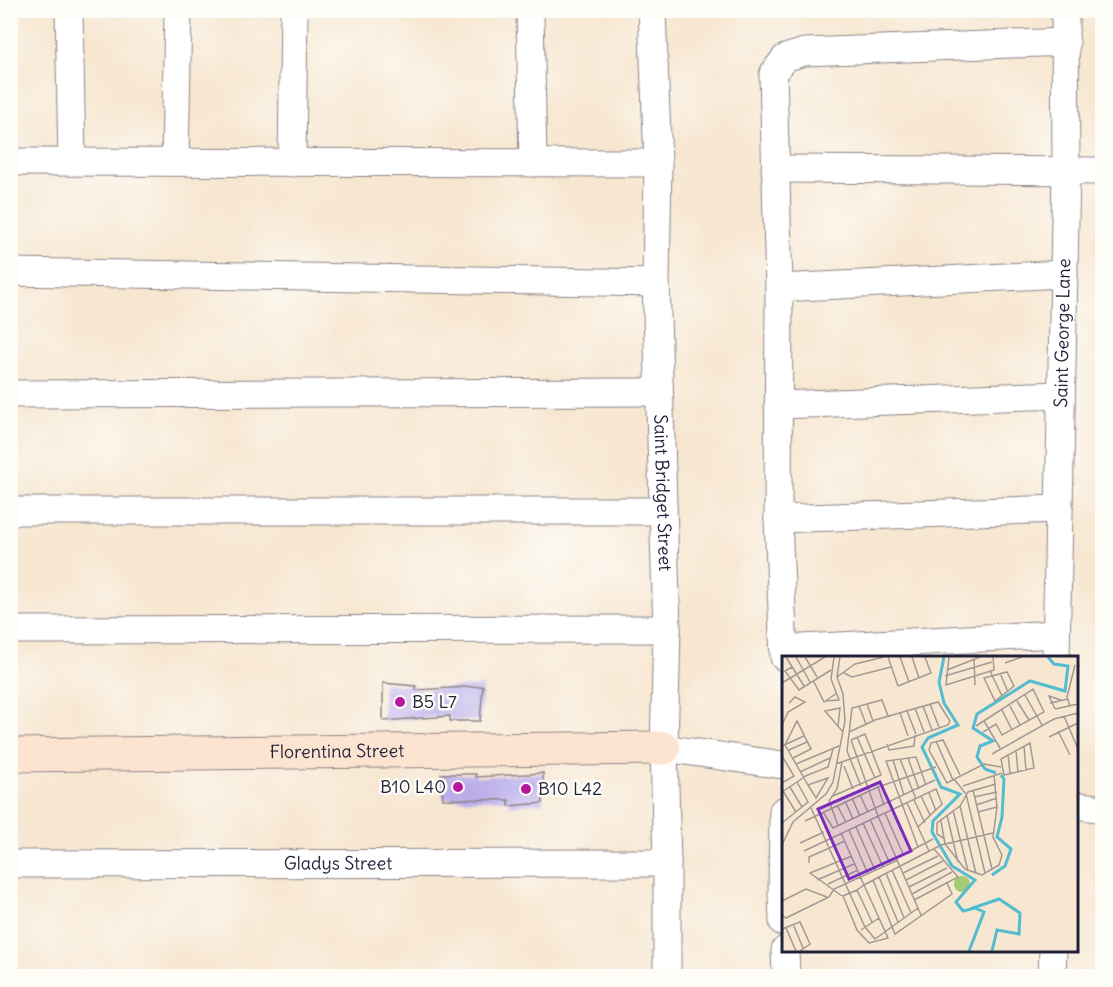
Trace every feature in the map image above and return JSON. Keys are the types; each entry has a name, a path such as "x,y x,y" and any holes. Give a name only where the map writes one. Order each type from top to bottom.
{"street":[{"path":"69,10 72,162"},
{"path":"175,162 178,10"},
{"path":"292,163 294,10"},
{"path":"530,10 533,163"},
{"name":"Saint Bridget Street","path":"652,10 658,164 659,392 668,629 664,748 667,976"},
{"name":"Saint George Lane","path":"1056,645 1066,171 1065,10"},
{"path":"1056,645 784,653 778,519 779,288 773,74 785,58 804,52 1066,42"},
{"path":"10,162 658,164"},
{"path":"775,169 1102,171"},
{"path":"10,272 657,283"},
{"path":"779,288 1064,274"},
{"path":"10,394 659,392"},
{"path":"778,405 1061,395"},
{"path":"778,519 1059,508"},
{"path":"10,511 663,511"},
{"path":"10,630 668,629"},
{"path":"664,748 782,765"},
{"name":"Florentina Street","path":"10,754 664,748"},
{"path":"1077,805 1102,809"},
{"name":"Gladys Street","path":"10,864 667,863"},
{"path":"784,951 786,976"},
{"path":"1052,976 1053,951"}],"building":[{"path":"383,683 416,686 416,690 483,686 480,721 450,721 450,716 383,721"},
{"path":"543,773 543,803 509,806 509,800 443,799 441,774 476,774 476,777"}],"place":[{"name":"B5 L7","path":"400,702"},
{"name":"B10 L40","path":"458,787"},
{"name":"B10 L42","path":"526,789"}]}
